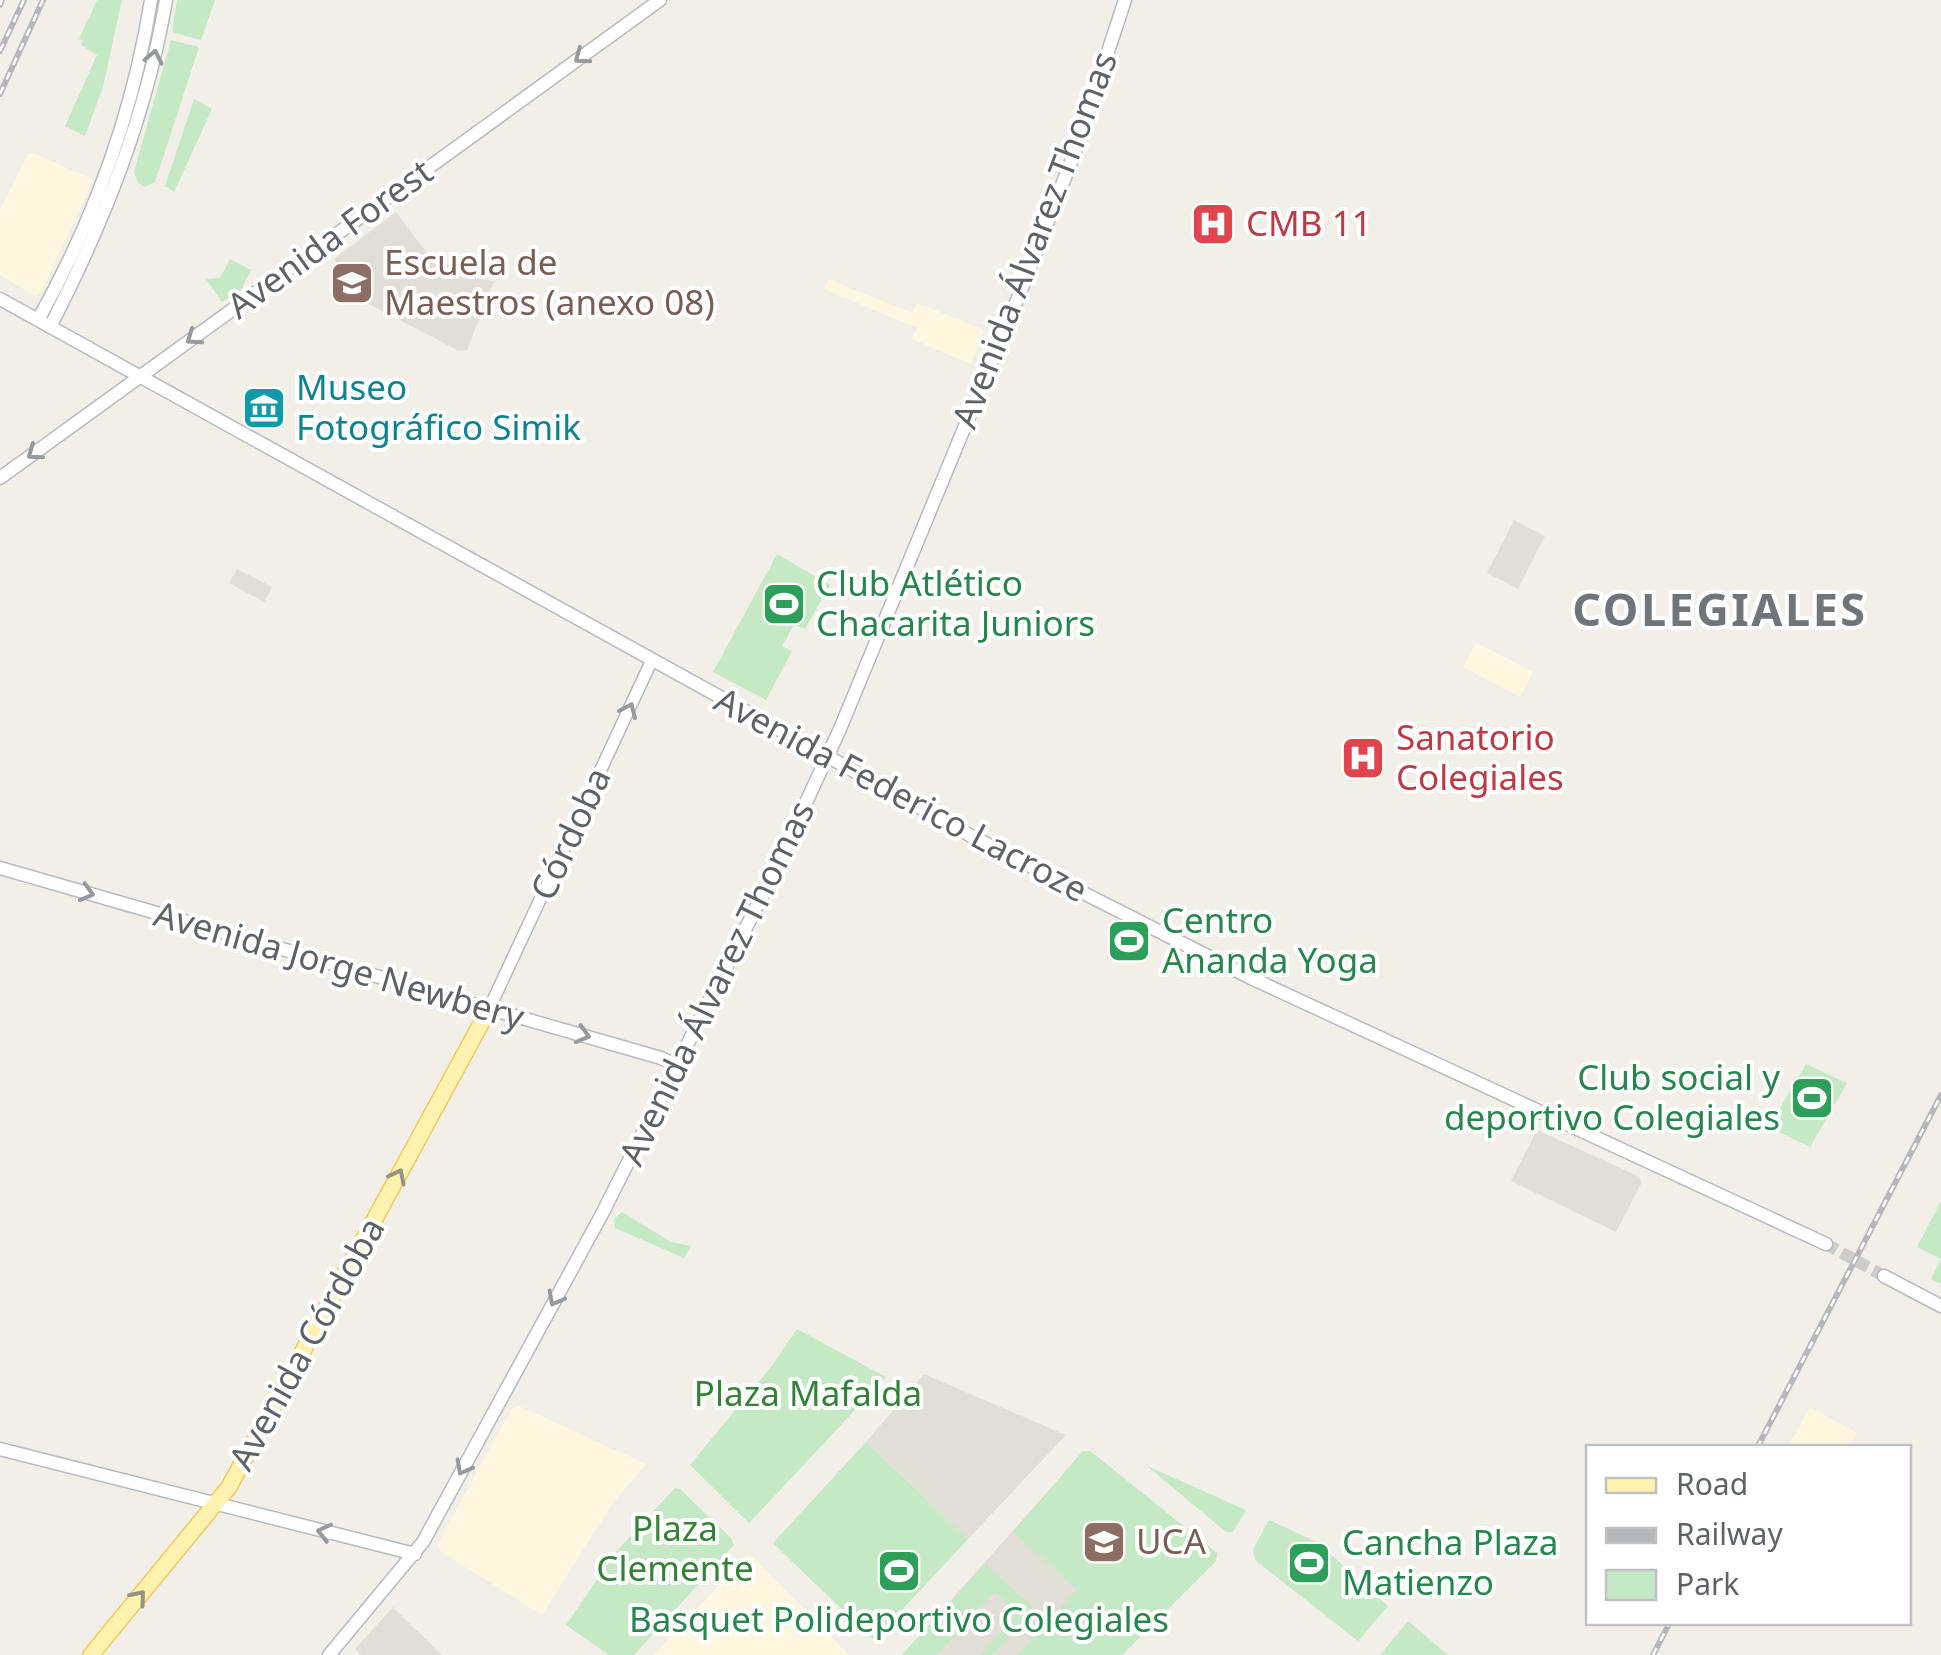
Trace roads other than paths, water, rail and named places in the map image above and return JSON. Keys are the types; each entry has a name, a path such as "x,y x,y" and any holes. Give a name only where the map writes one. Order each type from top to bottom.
{"main road":[{"path":"44,323 104,179 132,96 152,0"},
{"path":"44,323 88,252 121,172 144,99 166,0"},
{"name":"Avenida Forest","path":"0,478 660,0"},
{"name":"Avenida Álvarez Thomas","path":"329,1655 415,1554 602,1214 827,759 1024,283 1076,148 1125,0"},
{"name":"Avenida Federico Lacroze","path":"0,299 827,759 1214,961 1826,1244"},
{"name":"Avenida Jorge Newbery","path":"0,868 678,1066"},
{"name":"Avenida Córdoba","path":"90,1655 217,1505 489,1008"},
{"path":"1884,1276 1941,1306"},
{"path":"0,1449 415,1554"}],"street":[{"name":"Córdoba","path":"489,1008 652,660"}],"tunnel":[{"path":"1826,1244 1884,1276"}],"railway":[{"path":"0,5 2,0"},
{"path":"0,51 24,0"},
{"path":"0,94 43,0"},
{"path":"1759,1445 1941,1095"},
{"path":"1653,1655 1668,1625"}],"place":[{"name":"CMB 11","path":"1213,224"},
{"name":"Escuela de Maestros (anexo 08)","path":"352,283"},
{"name":"Museo Fotográfico Simik","path":"264,408"},
{"name":"Club Atlético Chacarita Juniors","path":"784,604"},
{"name":"Sanatorio Colegiales","path":"1363,758"},
{"name":"Centro Ananda Yoga","path":"1129,941"},
{"name":"Club social y deportivo Colegiales","path":"1812,1098"},
{"name":"UCA","path":"1104,1542"},
{"name":"Cancha Plaza Matienzo","path":"1309,1563"},
{"name":"Basquet Polideportivo Colegiales","path":"899,1571"}],"district":[{"name":"COLEGIALES","path":"1720,610"}],"park label":[{"name":"Plaza Mafalda","path":"808,1394"},
{"name":"Plaza Clemente","path":"675,1549"}]}
